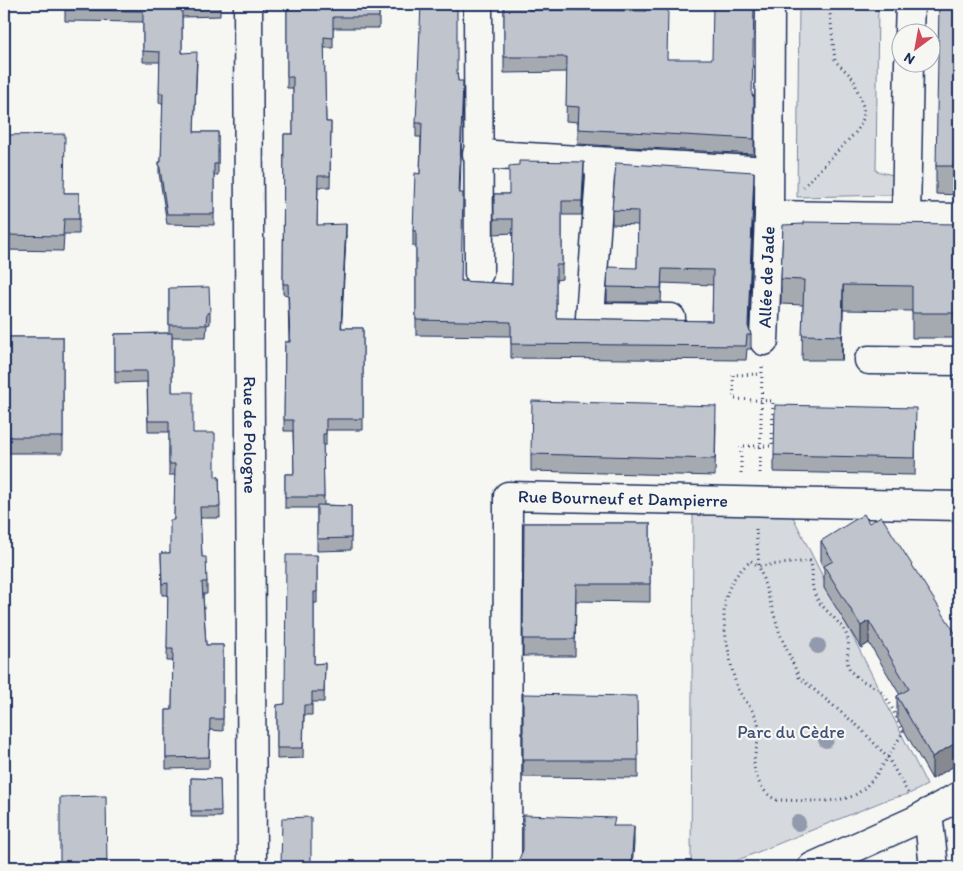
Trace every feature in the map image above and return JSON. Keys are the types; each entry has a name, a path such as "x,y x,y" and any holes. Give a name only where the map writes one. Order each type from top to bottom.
{"street":[{"name":"Rue de Pologne","path":"248,4 252,867"},
{"path":"478,4 477,154 479,273"},
{"name":"Allée de Jade","path":"764,341 769,207 770,4"},
{"path":"909,22 910,4"},
{"path":"906,217 909,72"},
{"path":"477,154 769,171"},
{"path":"601,162 590,317 671,318"},
{"path":"769,207 906,217 959,218"},
{"path":"869,360 959,361"},
{"name":"Rue Bourneuf et Dampierre","path":"507,867 508,496 761,491 959,506"},
{"path":"812,867 922,816 959,796"},
{"path":"922,816 934,867"}],"path":[{"path":"769,207 795,196 857,130 864,117 863,106 853,78 836,61 829,4"},
{"path":"761,491 741,478 741,446 761,446 772,446 773,401 760,400 734,399 733,375 762,374 760,400 761,446 761,491 756,525 759,566 780,634 799,677 860,728 888,758 922,816"},
{"path":"751,561 759,566 810,561 814,570 811,581 816,597 840,626 848,639 847,658 849,669 860,680 884,694 902,732 888,758 862,790 851,797 777,800 769,797 762,788 754,765 759,734 758,722 737,688 723,626 725,598 740,570 751,561"}],"green space":[{"path":"799,4 878,4 876,171 893,175 893,195 797,197"},
{"name":"Parc du Cèdre","path":"693,515 792,515 927,785 909,794 886,800 721,867 691,867"}],"building":[{"path":"65,4 220,4 220,6 182,6 182,53 197,52 194,132 218,132 218,164 214,164 214,214 167,214 159,162 161,162 163,93 159,93 160,52 143,51 143,11 65,10"},
{"path":"287,4 379,4 379,17 333,17 333,38 324,37 326,122 331,122 330,176 318,176 317,225 346,224 341,328 363,328 363,419 326,419 326,434 323,434 324,497 285,497 285,474 294,474 293,420 284,420 285,342 290,342 288,284 283,284 284,134 293,134 293,77 287,77"},
{"path":"421,4 457,4 457,71 458,81 463,81 459,193 463,193 461,281 512,284 513,219 494,219 494,194 509,194 509,166 519,165 519,161 584,162 582,201 562,201 562,265 556,265 556,318 712,321 713,270 662,269 661,288 607,287 608,267 637,268 638,211 612,210 616,163 754,172 748,326 751,335 747,335 746,346 511,344 511,322 416,320 416,231 413,231 415,173 420,174 422,123 416,123"},
{"path":"504,4 529,4 529,10 646,11 646,8 668,8 667,59 712,59 713,4 754,4 752,96 754,96 754,139 578,129 579,107 566,106 567,57 504,57"},
{"path":"939,4 959,4 959,166 936,166 938,72 940,72"},
{"path":"65,134 64,193 79,193 79,219 64,219 63,236 4,235 4,135"},
{"path":"804,222 959,224 959,313 912,313 912,286 843,285 842,336 802,335 804,280 781,279 783,225 804,224"},
{"path":"209,287 210,312 207,313 206,325 169,325 169,288"},
{"path":"172,333 172,392 193,392 193,433 215,433 215,477 219,477 220,507 200,507 202,557 206,557 207,582 202,582 206,645 223,645 223,719 210,719 209,757 166,758 166,710 172,710 173,649 167,649 168,583 162,584 161,553 170,553 170,520 174,520 175,464 169,464 169,421 148,421 147,371 115,371 115,334"},
{"path":"4,337 63,337 63,437 4,437"},
{"path":"532,401 716,406 715,459 531,454"},
{"path":"775,405 916,408 915,458 774,455"},
{"path":"317,505 351,506 351,538 317,539"},
{"path":"864,514 869,523 881,516 959,639 959,741 932,757 897,696 909,689 869,621 861,626 824,566 833,561 821,541"},
{"path":"524,523 650,523 650,584 576,584 575,639 523,639"},
{"path":"286,555 317,555 317,592 314,592 314,664 325,663 324,692 312,692 312,705 304,705 303,748 277,748 277,705 285,704"},
{"path":"523,694 637,696 638,760 523,760"},
{"path":"191,778 220,779 221,811 191,811"},
{"path":"106,796 107,867 60,867 60,797"},
{"path":"523,815 615,818 613,826 634,826 631,867 519,867 519,859 523,850"},
{"path":"311,817 311,867 281,867 282,818"}]}
